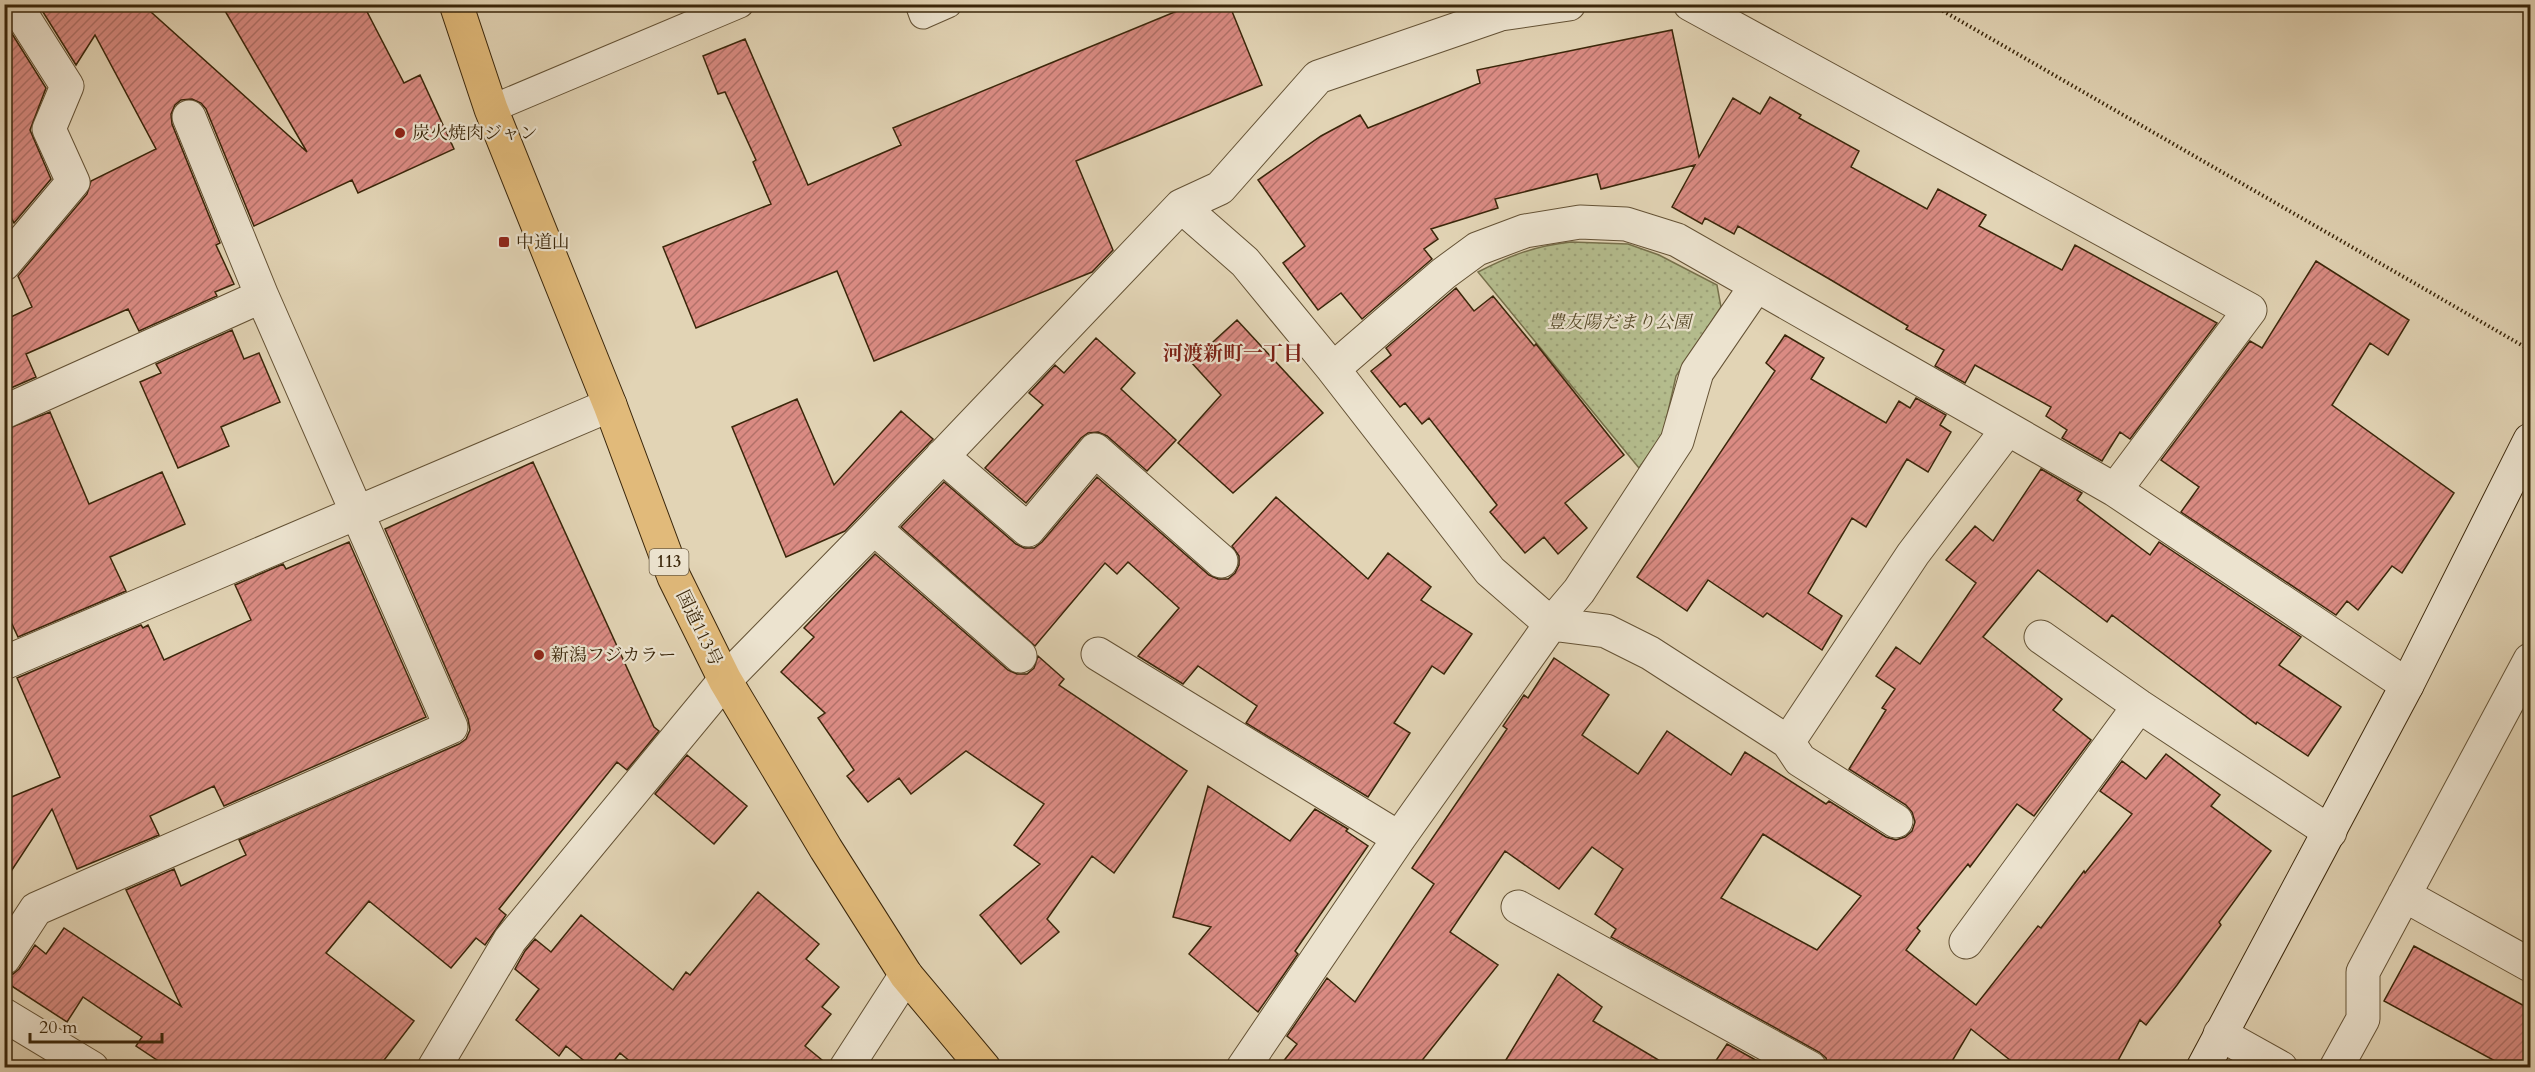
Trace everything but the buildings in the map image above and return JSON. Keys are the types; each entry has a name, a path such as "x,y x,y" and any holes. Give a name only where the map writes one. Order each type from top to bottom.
{"highway":[{"name":"国道113号","path":"456,4 491,109 609,405 674,577 725,680 826,849 906,975 984,1068"}],"street":[{"path":"4,9 8,4"},
{"path":"4,264 73,182 49,129 68,86 15,4"},
{"path":"434,1068 510,940 725,680 874,528 1181,206 1220,188 1318,78 1501,14 1569,4"},
{"path":"1690,4 2250,310 2115,490"},
{"path":"4,958 36,909 451,727 262,296 189,117"},
{"path":"1181,206 1245,262 1333,369 1490,571 1551,624 1606,631 1650,653 1788,742 1800,760 1896,821"},
{"path":"1333,369 1452,267 1477,249 1525,231 1580,222 1626,224 1677,240 2115,490 2407,685"},
{"path":"1242,1068 1551,624 1579,591 1677,441 1697,372 1756,286"},
{"path":"4,412 262,296"},
{"path":"4,663 609,405"},
{"path":"1788,742 1913,554 2007,430"},
{"path":"2203,1068 2407,685 2530,440"},
{"path":"942,456 1028,530 1095,450 1221,561"},
{"path":"874,528 1020,656"},
{"path":"2041,637 2139,706 2330,832"},
{"path":"1098,654 1400,838"},
{"path":"2336,1068 2363,1018 2363,972 2530,660"},
{"path":"1966,942 2139,706"},
{"path":"2404,895 2530,965"},
{"path":"1518,907 1810,1068"},
{"path":"846,1068 906,975"},
{"path":"4,1015 92,1068"},
{"path":"2220,1034 2282,1068"}],"lane":[{"path":"491,109 740,4"},
{"path":"919,4 923,15 948,4"}],"path":[{"path":"1931,4 2530,350"}],"green space":[{"name":"豊友陽だまり公園","path":"1571,242 1628,244 1659,255 1717,285 1721,307 1676,376 1663,434 1639,468 1478,272 1523,252"}],"place":[{"name":"炭火焼肉ジャン","path":"400,133"},
{"name":"中道山","path":"504,242"},
{"name":"新潟フジカラー","path":"539,655"}],"district":[{"name":"河渡新町一丁目","path":"1233,353"}]}
